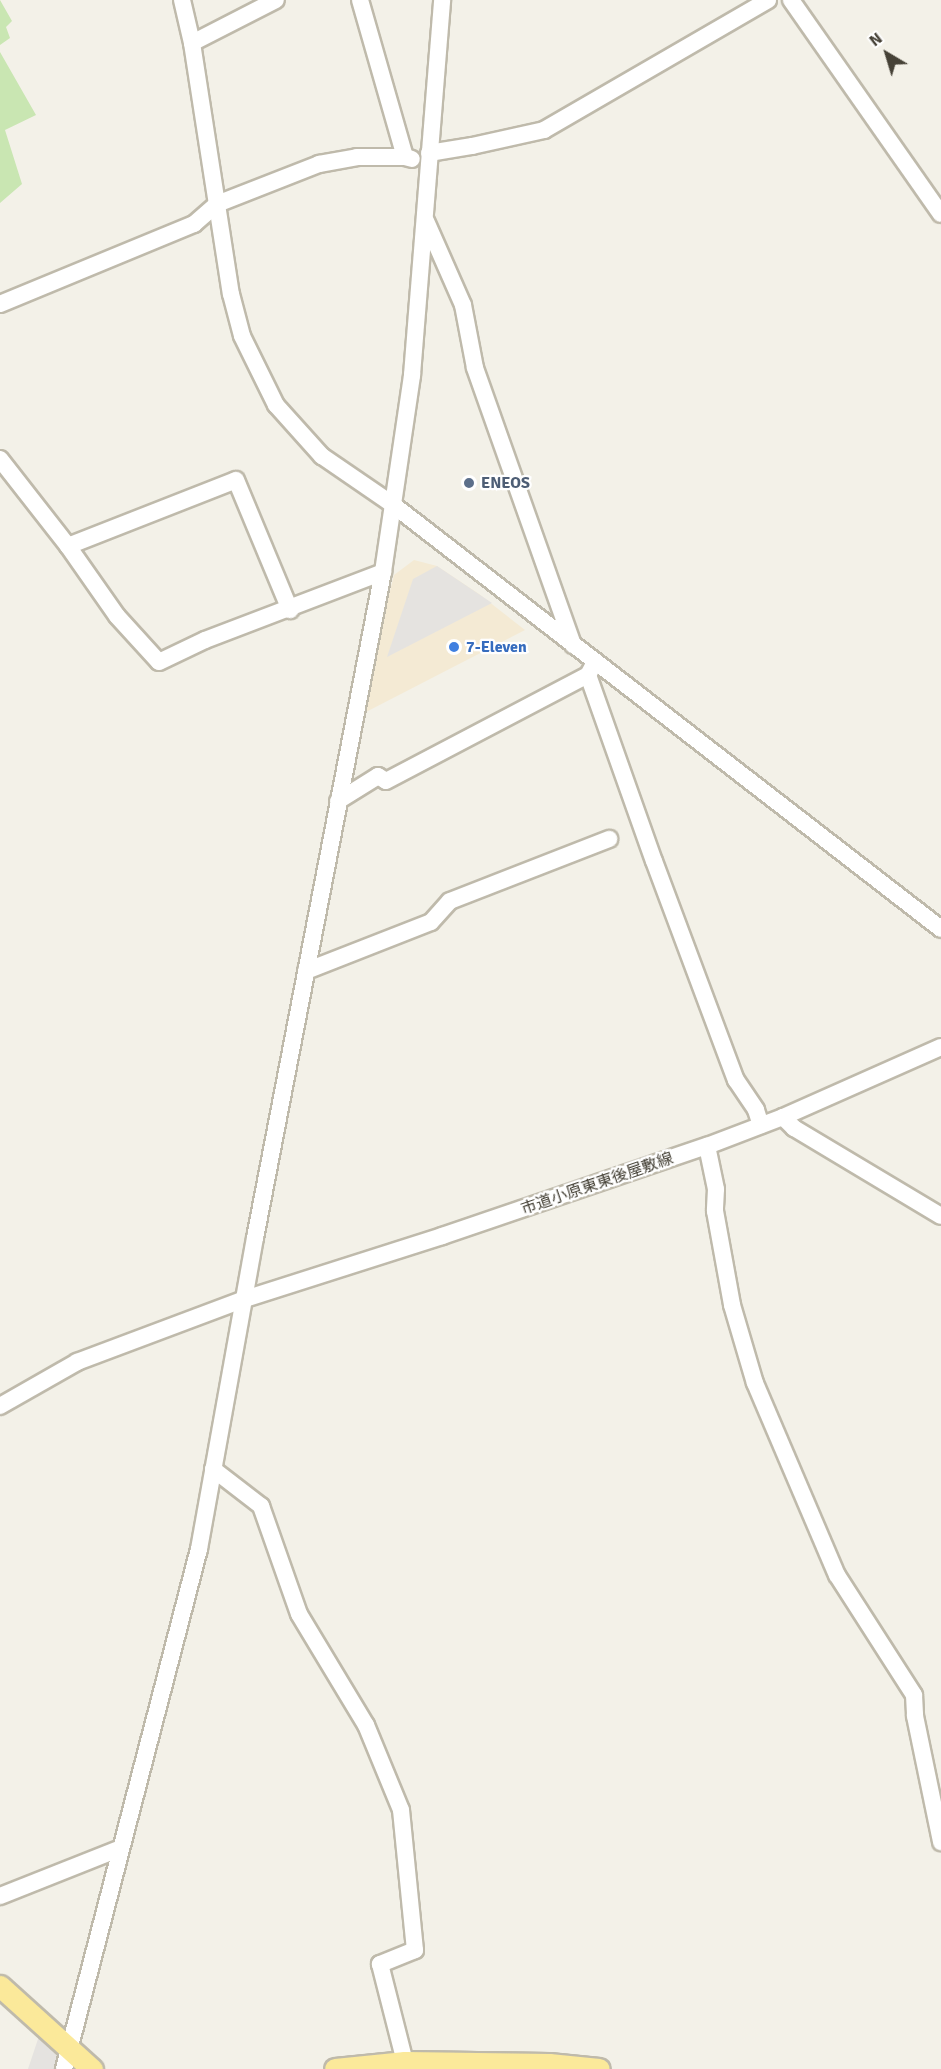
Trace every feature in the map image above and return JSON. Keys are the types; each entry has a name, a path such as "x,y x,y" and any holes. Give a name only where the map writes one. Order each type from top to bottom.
{"main road":[{"path":"0,1986 92,2069"},
{"path":"335,2069 405,2062 549,2064 599,2069"}],"street":[{"path":"182,0 192,43 231,294 242,336 276,405 322,456 392,504 573,645 592,669 941,929"},
{"path":"192,43 276,0"},
{"path":"360,0 405,157"},
{"path":"64,2069 119,1849 199,1549 244,1299 383,572 412,375 442,0"},
{"path":"791,0 941,214"},
{"path":"0,303 194,224 217,204 319,164 357,157 429,157 544,130 758,2"},
{"path":"425,219 463,305 475,368 573,645"},
{"path":"0,459 68,546 117,616 159,662 205,640 290,610 383,572"},
{"path":"68,546 236,480 290,610"},
{"path":"338,801 378,776 386,781 592,669"},
{"path":"592,669 736,1080 756,1110 761,1125"},
{"path":"306,971 431,922 450,901 609,839"},
{"name":"市道小原東東後屋敷線","path":"0,1406 77,1362 244,1299 453,1232 707,1146 783,1117 941,1047"},
{"path":"783,1117 794,1128 941,1216"},
{"path":"707,1146 716,1189 715,1211 732,1305 755,1383 837,1575 914,1695 915,1716 941,1842"},
{"path":"213,1469 261,1506 299,1614 366,1725 401,1810 415,1950 380,1964 405,2062"},
{"path":"0,1896 119,1849"}],"shaded area":[{"path":"414,560 437,566 479,594 525,630 366,712 378,639 394,575"},
{"path":"437,566 492,603 387,657 413,579"},
{"path":"43,2024 69,2048 64,2069 28,2069"}],"green space":[{"path":"0,0 12,21 6,27 10,38 0,45"},
{"path":"0,52 36,115 5,130 22,184 0,203"}],"place":[{"name":"ENEOS","path":"469,483"},
{"name":"7-Eleven","path":"454,647"}]}
